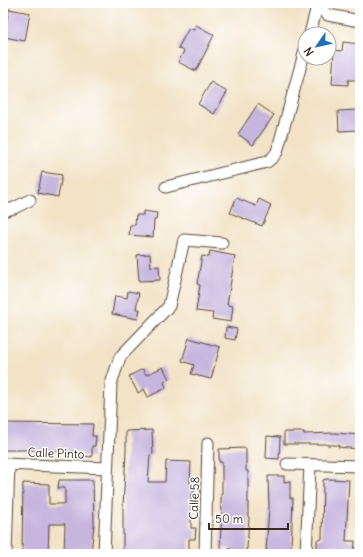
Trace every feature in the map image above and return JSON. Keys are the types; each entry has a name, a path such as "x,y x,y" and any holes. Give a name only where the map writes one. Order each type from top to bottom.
{"street":[{"path":"316,4 328,15 360,21"},
{"path":"312,26 316,4"},
{"path":"166,187 267,162 274,157 277,152 301,66"},
{"path":"3,211 14,208 30,200"},
{"path":"104,554 111,384 120,357 169,306 184,240 222,243"},
{"name":"Calle 58","path":"205,554 208,443"},
{"path":"6,464 6,554"},
{"name":"Calle Pinto","path":"6,464 107,468"},
{"path":"286,464 360,466"},
{"path":"306,554 310,465"}],"building":[{"path":"9,9 30,13 25,41 4,37"},
{"path":"196,25 214,35 196,71 178,62 184,51 178,48 189,28 194,30"},
{"path":"343,42 359,44 357,80 348,80 348,85 332,84 333,66 337,66 337,50 342,51"},
{"path":"211,82 227,92 214,114 198,104"},
{"path":"258,104 274,115 253,145 238,134"},
{"path":"358,110 359,130 339,131 338,111"},
{"path":"42,172 62,175 58,197 38,193"},
{"path":"236,198 256,206 259,199 271,205 262,226 230,213"},
{"path":"143,211 157,213 156,220 154,220 153,237 129,235 130,225 135,225 136,215 143,215"},
{"path":"210,251 235,256 227,305 233,306 231,322 212,319 213,313 196,311 200,285 197,284 202,256 209,257"},
{"path":"150,254 151,267 159,266 160,280 139,281 137,255"},
{"path":"128,291 139,293 136,309 140,309 138,319 112,314 115,296 127,298"},
{"path":"226,327 237,329 235,340 225,338"},
{"path":"189,338 220,347 211,379 191,374 194,365 182,361"},
{"path":"163,367 169,379 164,382 166,388 148,397 144,389 138,393 129,376 143,369 146,375"},
{"path":"3,423 93,424 92,436 96,436 95,446 92,446 92,457 82,456 82,453 74,453 74,451 3,450"},
{"path":"152,430 153,454 150,455 148,482 165,482 166,461 191,462 190,483 194,483 194,494 191,494 191,528 196,528 195,539 189,539 189,554 123,554 126,431"},
{"path":"284,432 304,432 304,434 335,433 360,435 359,449 338,447 339,445 327,444 284,444"},
{"path":"267,436 280,437 279,459 266,458"},
{"path":"246,448 249,517 247,549 246,554 230,554 231,549 220,548 222,462 219,462 219,449"},
{"path":"268,476 284,476 284,482 290,481 290,498 293,498 291,550 287,549 287,554 277,554 277,551 266,551 269,508"},
{"path":"59,480 93,480 94,524 91,554 64,554 65,524 49,524 48,554 22,554 23,483 49,484 49,504 65,504 65,488 58,488"},
{"path":"323,480 349,480 346,541 355,541 354,554 321,554 321,549 317,550 317,540 322,539"}]}
